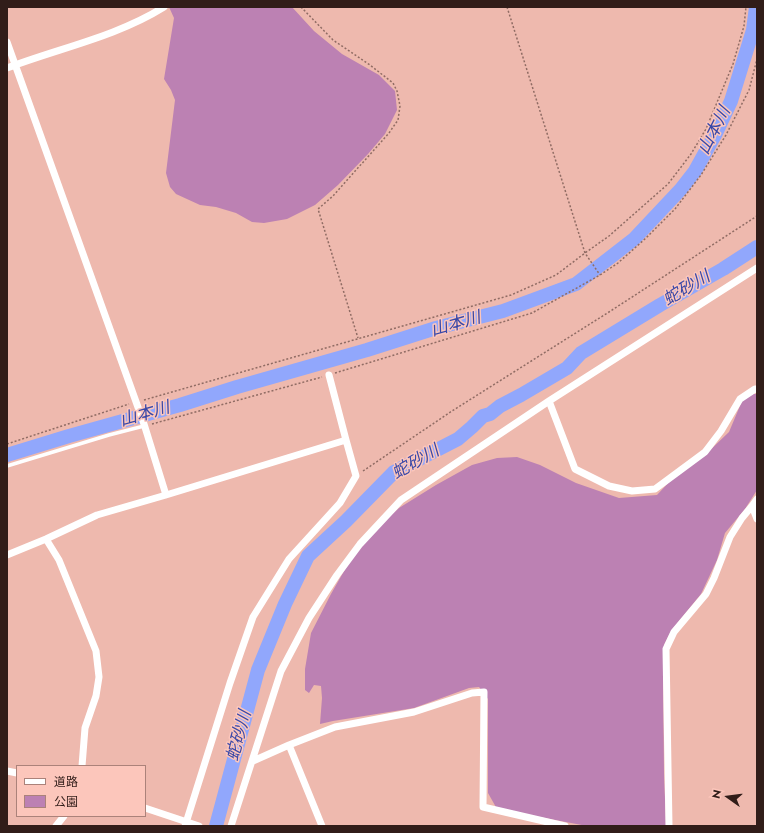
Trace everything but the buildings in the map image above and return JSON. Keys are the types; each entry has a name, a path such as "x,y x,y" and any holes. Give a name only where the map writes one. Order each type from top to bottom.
{"street":[{"path":"7,68 105,35 149,16 164,7"},
{"path":"7,42 144,425 166,495"},
{"path":"231,826 281,671 309,618 337,575 360,544 401,500 549,401 757,268"},
{"path":"185,824 230,683 253,617 289,559 340,503 356,476 329,375"},
{"path":"549,401 575,469 609,486 632,491 656,489 705,452 721,431 740,399 755,388 757,389"},
{"path":"7,555 98,515 346,440"},
{"path":"669,826 666,649 674,632 706,594 730,537 742,518 757,499"},
{"path":"752,506 757,519"},
{"path":"46,539 59,560 96,651 99,677 96,696 85,728 82,765"},
{"path":"253,760 335,727 414,712 472,693 484,692 483,807 565,826"},
{"path":"289,745 322,826"},
{"path":"146,808 185,824 199,826"},
{"path":"56,826 63,817"}],"lane":[{"path":"7,466 144,425"}],"path":[{"path":"301,7 332,40 370,65 393,83 397,91 400,106 398,120 389,133 333,196 318,209 358,338"},
{"path":"507,7 585,253 588,255 600,275"},
{"path":"7,444 358,338 511,295 556,275 609,236 668,184 691,154 706,129 733,64 744,26 746,7"},
{"path":"144,425 329,375 532,313 600,275 624,258 666,219 701,175 726,135 748,90 757,59"},
{"path":"356,476 452,411 757,216"}],"green space":[{"path":"169,7 292,7 314,31 342,54 379,75 395,91 397,110 385,134 338,185 315,205 287,219 264,223 252,222 236,213 216,207 200,205 176,194 170,187 166,173 175,100 164,79 174,18"},
{"path":"753,394 757,394 757,490 745,509 725,533 717,560 701,594 671,631 664,645 664,773 666,826 587,826 497,809 488,793 488,699 479,687 469,688 414,708 320,724 322,698 321,686 314,685 309,693 305,690 305,669 311,633 360,543 399,508 472,465 497,458 517,457 540,465 576,483 619,498 657,495 671,480 705,455 729,432 742,401"}],"waterway":[{"name":"山本川","path":"7,455 367,350 436,328 503,311 576,284 634,239 681,189 695,171 716,133 731,101 753,30 756,7"},
{"name":"蛇砂川","path":"216,826 258,670 285,604 308,556 346,521 394,472 458,439 483,416 490,414 500,406 567,368 581,353 723,269 757,247"}]}
